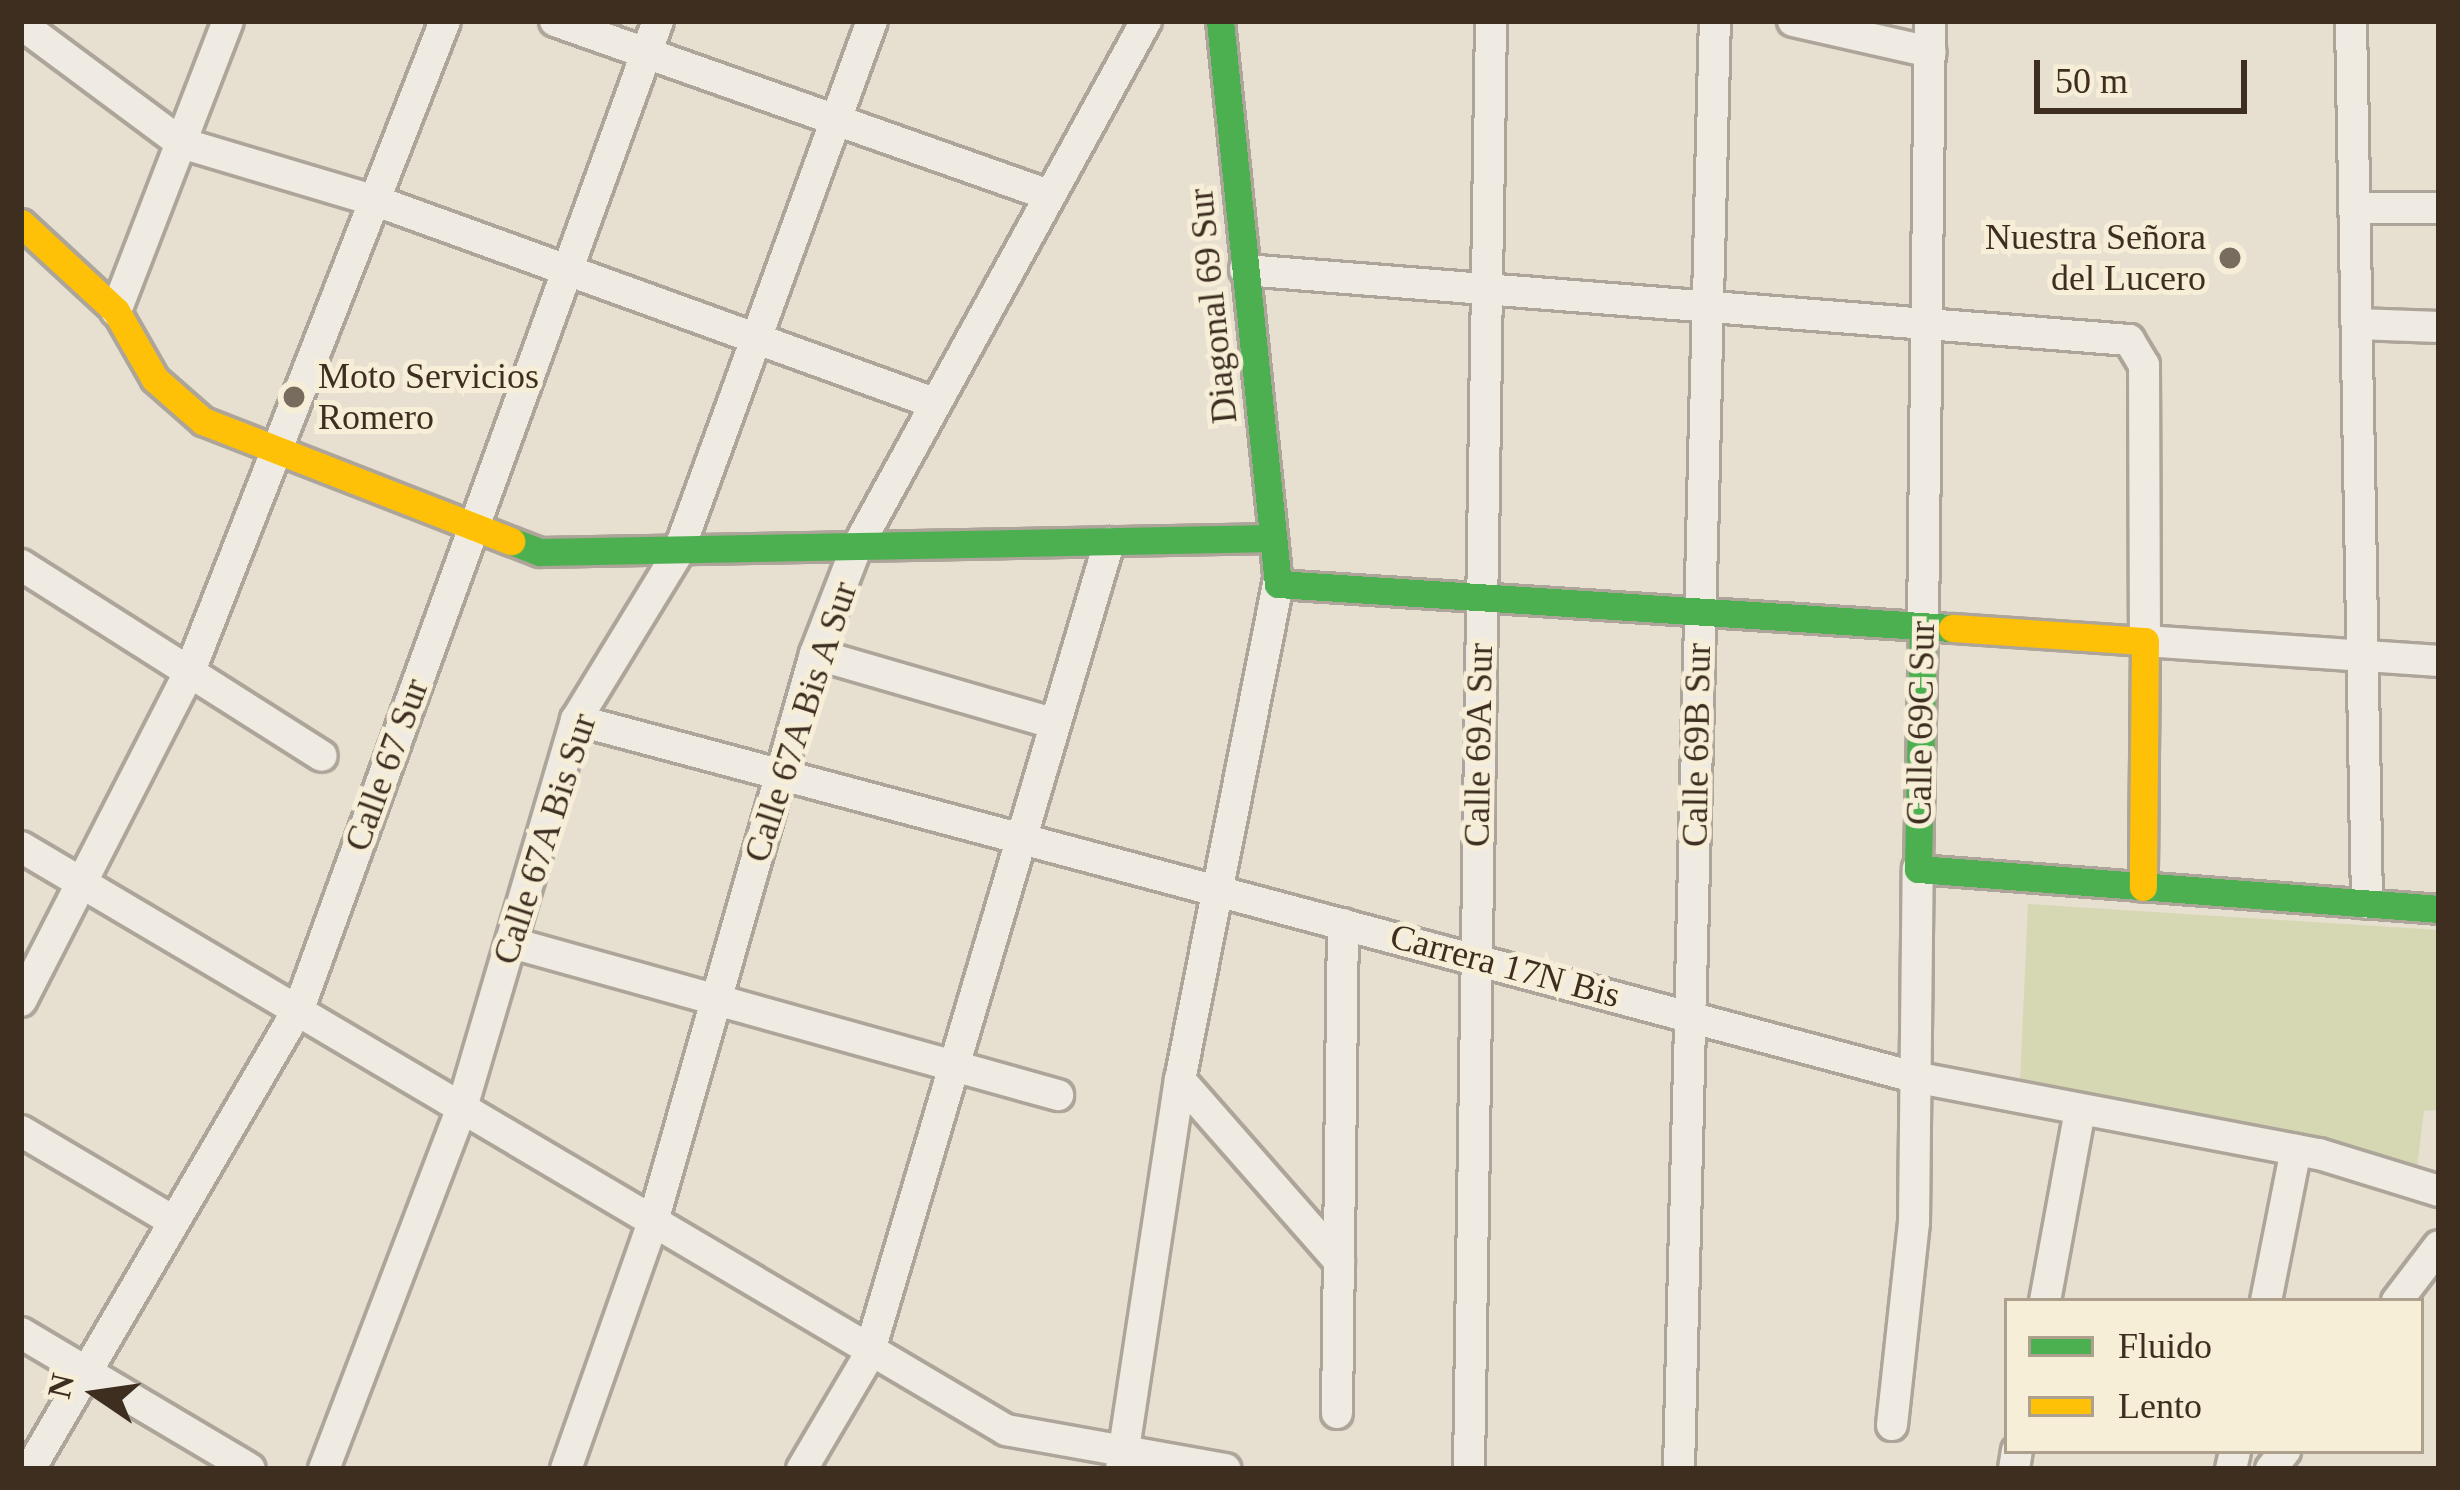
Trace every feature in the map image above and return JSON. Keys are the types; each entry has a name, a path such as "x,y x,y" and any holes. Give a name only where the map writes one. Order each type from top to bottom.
{"street":[{"path":"116,311 228,21"},
{"path":"21,1001 87,889 190,671 281,456 445,21"},
{"path":"555,21 1046,194"},
{"name":"Calle 67 Sur","path":"30,1469 170,1219 300,1006 658,21"},
{"name":"Calle 67A Bis Sur","path":"324,1469 461,1111 576,720 678,553 749,344 872,21"},
{"name":"Calle 67A Bis A Sur","path":"566,1469 652,1225 814,654 855,551 1046,194 1146,21"},
{"name":"Diagonal 69 Sur","path":"1220,21 1278,584"},
{"name":"Calle 69A Sur","path":"1469,1469 1491,21"},
{"name":"Calle 69B Sur","path":"1679,1469 1715,21"},
{"path":"1793,21 1931,52"},
{"name":"Calle 69C Sur","path":"1892,1425 1912,1271 1930,21"},
{"path":"2351,21 2367,903"},
{"path":"21,24 182,143 379,202 749,344 934,403"},
{"path":"2355,208 2439,208"},
{"path":"21,223 116,311 168,395 281,456 473,528 567,556 1273,538"},
{"path":"1245,270 1928,316 2139,348 2145,641 2143,887"},
{"path":"2356,324 2439,327"},
{"path":"802,1469 868,1357 955,1063 1013,844 1109,543"},
{"path":"21,565 322,756"},
{"path":"1121,1460 1180,1081 1278,584 2439,661"},
{"path":"814,654 1052,723"},
{"name":"Carrera 17N Bis","path":"576,720 1013,844 1220,891 1914,1077 2079,1115 2296,1150 2439,1191"},
{"path":"21,847 87,889 300,1006 461,1111 868,1357 1006,1430 1121,1460 1226,1469"},
{"path":"1918,869 2439,910"},
{"path":"1337,1413 1343,924"},
{"path":"512,943 1058,1095"},
{"path":"1180,1081 1339,1262"},
{"path":"2046,1298 2079,1115"},
{"path":"21,1131 170,1219"},
{"path":"2267,1298 2296,1150"},
{"path":"2399,1298 2439,1246"},
{"path":"21,1333 250,1469"}],"green space":[{"path":"2028,904 2439,930 2439,1110 2424,1111 2417,1168 2286,1130 2020,1082"}],"traffic: fast":[{"path":"1220,21 1278,584 1952,628"},
{"path":"511,541 540,552 1273,538"},
{"path":"1923,626 1918,869 2439,909"}],"traffic: slow":[{"path":"21,223 116,311 155,379 203,421 511,541"},
{"path":"1952,628 2145,641 2143,887"}],"place":[{"name":"Nuestra Señora del Lucero","path":"2230,258"},
{"name":"Moto Servicios Romero","path":"294,397"}]}
